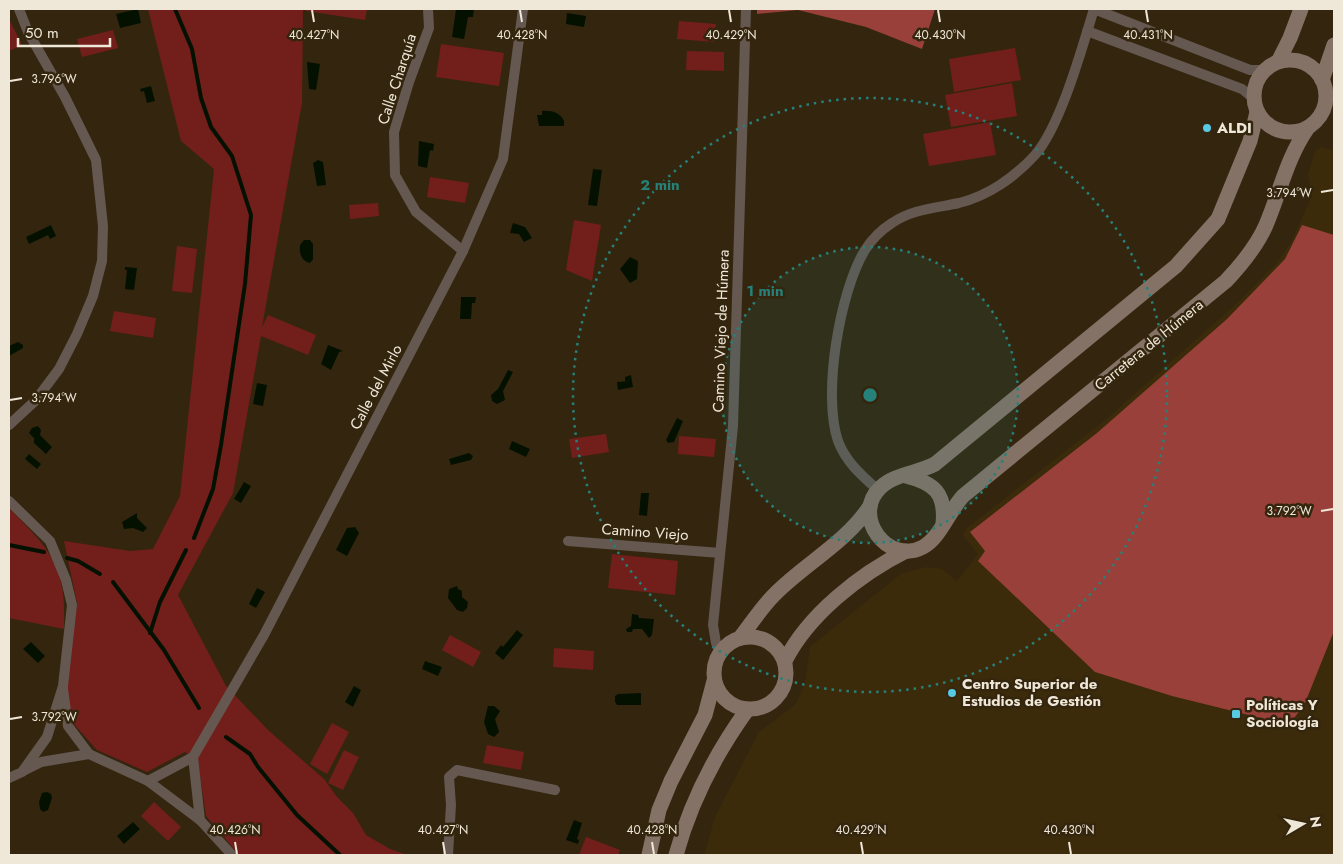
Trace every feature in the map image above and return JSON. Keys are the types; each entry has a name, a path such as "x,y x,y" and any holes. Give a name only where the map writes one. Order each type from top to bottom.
{"street":[{"path":"9,425 35,401 59,369 77,334 93,296 102,261 103,226 96,160 66,97 28,32 19,9"},
{"name":"Calle Charquía","path":"428,9 429,28 409,82 394,132 395,174 416,212 463,251"},
{"name":"Calle del Mirlo","path":"193,757 264,635 463,251 503,158 523,9"},
{"name":"Camino Viejo de Húmera","path":"721,651 716,643 713,625 733,426 746,9"},
{"path":"878,490 847,460 838,440 834,420 833,388 838,331 853,275 865,249 878,233 910,213 971,200 995,188 1017,173 1036,154 1054,126 1094,9 1250,70 1264,70"},
{"path":"1278,62 1301,9"},
{"path":"740,638 773,596 860,522 878,490 887,481 922,471 935,464 1176,266 1200,242 1218,219 1250,141 1255,105 1256,83 1264,70 1278,62 1295,60 1314,69 1322,80 1326,96 1323,111 1316,122 1307,129 1291,133 1274,129 1262,120 1255,105 1242,89 1087,31"},
{"path":"1322,80 1334,45"},
{"name":"Carretera de Húmera","path":"942,525 951,509 963,496 1232,275 1248,258 1266,225 1291,155 1307,129"},
{"path":"785,662 794,643 806,627 838,597 889,559 906,551 922,548 935,538 942,525 944,511 939,495 927,481 905,476"},
{"path":"9,501 50,541 66,580 72,605 63,686 47,738 22,772"},
{"path":"870,506 870,522 878,537 890,547 906,551"},
{"name":"Camino Viejo","path":"568,541 720,553"},
{"path":"649,855 659,810 671,781 705,715 714,681 715,664 721,651 730,642 740,638 763,638 777,648 785,662 787,674 785,681 776,699 765,707 747,710 728,702 714,681"},
{"path":"63,686 68,726 89,754 148,781 200,820 232,855"},
{"path":"676,855 702,785 732,730 747,710"},
{"path":"9,778 41,762 89,754"},
{"path":"148,781 193,757 200,820"},
{"path":"448,855 451,806 449,776 453,771 457,770 555,790"}],"shaded area":[{"path":"138,9 141,23 120,28 116,14"},
{"path":"148,9 303,9 302,103 262,327 268,315 316,335 308,355 261,336 233,493 178,595 226,686 268,730 324,779 337,797 353,813 366,835 390,849 407,855 239,855 206,816 198,762 185,752 147,772 97,750 72,722 67,686 77,603 64,541 130,551 153,549 180,496 214,169 181,141"},
{"path":"306,9 367,9 365,20 306,11"},
{"path":"456,9 474,9 473,17 468,17 464,39 452,37"},
{"path":"757,9 935,9 922,49 866,27 798,10 757,14"},
{"path":"567,13 586,16 584,27 566,24"},
{"path":"9,19 22,45 9,51"},
{"path":"679,21 716,24 714,42 677,39"},
{"path":"113,30 118,48 82,57 77,39"},
{"path":"441,44 504,53 499,86 436,77"},
{"path":"1015,48 1021,80 954,92 949,59"},
{"path":"687,51 724,52 724,71 686,70"},
{"path":"307,62 320,64 316,90 309,89"},
{"path":"1012,83 1017,116 951,127 945,95"},
{"path":"151,86 155,101 147,103 144,91 141,92 140,89"},
{"path":"542,111 552,111 558,114 564,121 564,126 539,126 537,115 542,115"},
{"path":"990,122 996,155 929,166 923,134"},
{"path":"419,141 434,144 433,151 430,150 427,168 418,166"},
{"path":"1322,147 1334,151 1334,855 704,855 715,817 759,732 795,705 805,684 810,647 902,573 926,567 942,569 957,581 978,554 963,535 967,528 1103,422 1234,306 1277,263 1291,242 1312,196 1308,175 1315,151"},
{"path":"318,160 323,162 326,185 317,186 313,163"},
{"path":"593,169 602,170 597,206 588,205"},
{"path":"430,177 469,183 465,203 427,197"},
{"path":"378,203 379,216 350,219 349,205"},
{"path":"574,220 601,225 592,281 566,270"},
{"path":"513,223 525,227 532,238 524,242 519,234 510,233"},
{"path":"51,225 56,236 50,239 48,235 29,244 26,237"},
{"path":"1302,225 1334,235 1334,631 1305,703 1295,717 1285,724 1172,696 1095,672 978,561 985,551 970,532 1097,433 1227,319 1285,259"},
{"path":"304,240 310,240 313,244 313,259 310,263 304,260 300,254 300,245"},
{"path":"177,246 197,249 192,293 172,291"},
{"path":"630,257 638,261 637,279 630,283 620,269"},
{"path":"125,267 137,268 134,290 125,289 127,270 125,270"},
{"path":"461,297 476,297 475,303 472,303 471,319 460,319"},
{"path":"114,311 156,318 153,338 110,331"},
{"path":"18,342 23,345 23,348 9,356 9,346"},
{"path":"328,345 343,351 339,352 331,370 321,364"},
{"path":"508,370 513,372 503,391 505,400 497,404 492,401 491,395 498,389"},
{"path":"631,375 633,387 618,390 617,382 630,381 625,381 625,377"},
{"path":"257,383 267,385 263,406 253,404"},
{"path":"677,418 683,421 674,442 668,443 666,440"},
{"path":"38,426 41,430 40,435 52,447 46,454 34,443 34,438 29,433 32,428"},
{"path":"606,434 609,452 572,458 569,439"},
{"path":"679,436 716,439 714,457 678,454"},
{"path":"512,441 530,449 526,457 509,449"},
{"path":"469,453 473,456 471,460 451,465 449,459"},
{"path":"29,454 41,464 37,469 25,459"},
{"path":"244,482 251,486 241,503 234,499"},
{"path":"641,493 649,493 647,516 639,515"},
{"path":"9,508 46,549 59,574 63,590 64,629 9,618"},
{"path":"137,513 137,518 147,528 143,532 133,528 124,529 122,522"},
{"path":"355,527 359,533 347,556 336,550 347,528"},
{"path":"612,554 678,561 675,595 608,588"},
{"path":"457,586 462,591 462,597 468,602 467,608 463,612 457,610 448,598 449,589"},
{"path":"257,588 265,592 256,608 249,604"},
{"path":"632,614 638,615 639,618 654,619 652,635 649,638 642,629 633,629 632,632 627,632 626,629 631,626"},
{"path":"517,630 523,635 503,660 495,653 501,645 503,647"},
{"path":"450,635 481,652 473,667 442,650"},
{"path":"31,642 45,656 38,663 23,649"},
{"path":"554,648 594,651 593,670 553,667"},
{"path":"425,661 442,667 438,676 422,669"},
{"path":"354,686 361,690 353,707 345,702"},
{"path":"641,693 641,705 617,705 615,702 615,696 618,694"},
{"path":"488,706 494,706 500,711 495,719 499,732 494,737 488,734 484,722"},
{"path":"332,723 349,732 327,774 310,764"},
{"path":"487,745 524,752 521,770 483,763"},
{"path":"344,750 359,757 343,790 328,783"},
{"path":"47,792 51,794 52,798 48,810 43,812 40,809 39,802 42,793"},
{"path":"154,802 181,827 168,841 141,816"},
{"path":"574,820 582,823 577,839 579,840 578,844 566,840"},
{"path":"133,822 140,829 124,844 117,836"},
{"path":"586,837 620,850 618,855 579,855"}],"waterway":[{"path":"175,9 192,49 201,98 211,127 232,156 251,215 245,284 221,445 213,489 194,538"},
{"path":"9,545 44,552"},
{"path":"150,633 160,602 186,550"},
{"path":"67,558 78,561 100,574"},
{"path":"113,582 164,650 199,708"},
{"path":"226,737 250,754 258,767 297,815 340,855"}],"place":[{"name":"ALDI","path":"1207,128"},
{"name":"Centro Superior de Estudios de Gestión","path":"952,693"},
{"name":"Políticas Y Sociología","path":"1236,714"}]}
